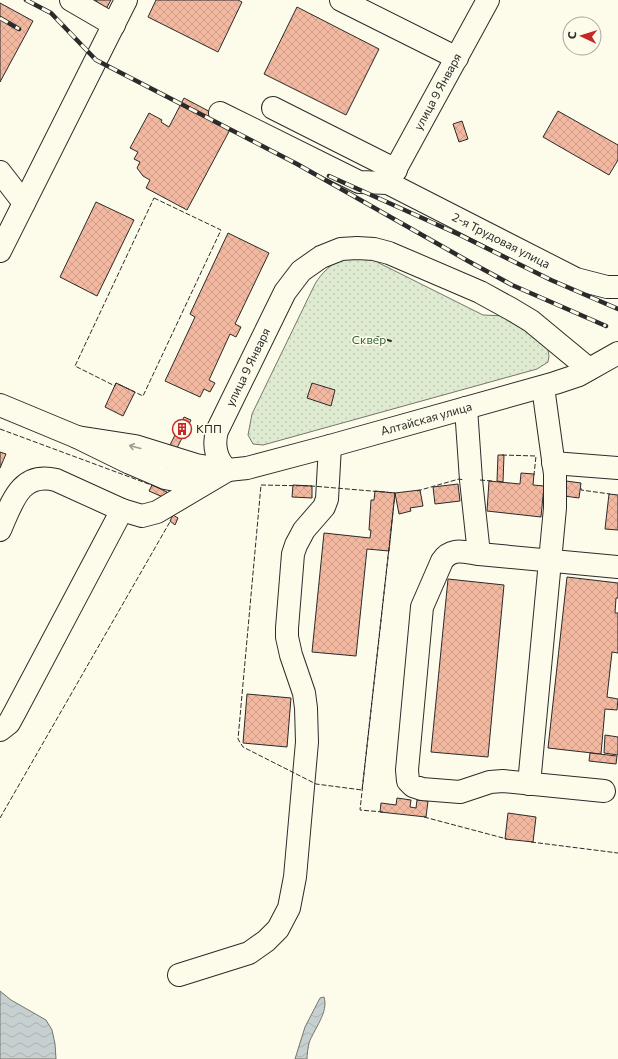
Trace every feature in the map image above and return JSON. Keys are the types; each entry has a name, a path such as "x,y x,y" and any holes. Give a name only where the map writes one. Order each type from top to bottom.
{"street":[{"path":"71,0 114,24"},
{"path":"0,251 126,0"},
{"path":"341,0 457,58"},
{"name":"улица 9 Января","path":"392,176 488,0"},
{"name":"2-я Трудовая улица","path":"273,108 576,279 607,287 618,287"},
{"path":"220,113 359,182 392,176"},
{"path":"0,172 24,203"},
{"name":"улица 9 Января","path":"228,470 221,464 217,455 215,443 217,431 285,292 301,271 322,257 341,249 363,248 389,253 480,292 531,321 589,369"},
{"name":"Алтайская улица","path":"228,470 247,468 274,462 543,387 579,374 615,358"},
{"path":"529,784 555,508 555,474 543,387"},
{"path":"0,405 77,436 130,463 178,482 194,481 228,470"},
{"path":"466,408 471,480 479,554"},
{"path":"179,975 249,953 266,942 278,929 289,908 295,877 307,742 304,693 291,655 287,637 293,554 299,538 324,507 327,500 330,446"},
{"path":"553,463 618,468"},
{"path":"0,530 17,493 31,480 47,478 56,480 122,510 142,516 150,515 228,470"},
{"path":"0,730 9,723 122,510"},
{"path":"604,791 503,781 490,782 460,792 449,792 422,789 413,786 408,781 407,770 422,607 442,561 446,556 452,552 458,552 618,567"}],"green space":[{"name":"Сквер","path":"343,257 369,258 483,315 506,316 543,343 548,350 548,362 537,369 263,445 253,444 248,435 252,414 315,284 327,269"}],"water":[{"path":"0,991 11,1000 46,1020 52,1030 56,1059 0,1059"},
{"path":"324,997 325,1003 323,1014 309,1043 307,1059 295,1059 305,1027 320,998"}],"building":[{"path":"96,0 111,0 106,9 95,3"},
{"path":"156,0 238,0 242,2 218,52 148,17"},
{"path":"0,3 33,21 0,82"},
{"path":"297,7 379,49 346,115 264,74"},
{"path":"184,98 233,124 187,210 146,188 150,180 143,176 137,168 140,162 134,159 138,152 130,148 149,113 162,120 161,122 169,127"},
{"path":"558,111 618,145 618,160 609,175 543,137"},
{"path":"462,121 468,139 459,142 453,124"},
{"path":"96,202 134,220 97,296 60,277"},
{"path":"228,233 269,253 235,324 241,327 236,337 230,334 209,380 215,383 210,392 204,389 200,397 165,381 195,317 190,314"},
{"path":"116,383 135,392 123,416 105,407"},
{"path":"312,383 335,390 331,406 307,398"},
{"name":"КПП","path":"184,417 191,420 176,450 169,447"},
{"path":"0,452 6,454 0,468"},
{"path":"498,455 504,455 503,482 497,481"},
{"path":"521,473 534,474 533,485 544,486 541,517 487,511 489,481 520,484"},
{"path":"566,481 581,483 579,498 564,496"},
{"path":"458,484 460,501 435,504 433,487"},
{"path":"152,485 167,492 165,498 149,491"},
{"path":"293,485 312,486 312,498 292,497"},
{"path":"420,490 423,506 410,508 411,511 399,514 395,493"},
{"path":"375,491 395,493 389,551 367,549 356,656 312,652 324,533 370,538 371,530 369,530 371,500 374,500"},
{"path":"609,494 618,495 618,530 605,529"},
{"path":"173,515 178,518 175,525 170,521"},
{"path":"567,577 618,583 618,598 616,598 615,613 618,613 618,653 612,652 607,697 618,699 617,710 605,709 601,754 548,748"},
{"path":"448,579 504,585 488,757 431,752"},
{"path":"247,694 291,698 287,747 243,743"},
{"path":"605,735 618,737 618,755 604,753"},
{"path":"590,753 617,756 616,764 589,761"},
{"path":"397,798 411,800 410,807 416,808 417,800 428,801 426,817 380,812 381,803 396,805"},
{"path":"508,813 536,817 533,842 505,839"}],"railway":[{"path":"26,0 51,13 96,60 297,164 512,285 606,326"},
{"path":"0,18 19,29"},
{"path":"329,176 460,235 551,280 618,309"}],"fence":[{"path":"154,198 221,230 143,396 116,383 115,386 75,366 154,198"},
{"path":"0,429 154,486"},
{"path":"502,455 536,456 534,475"},
{"path":"417,491 459,479 464,480"},
{"path":"480,480 492,481"},
{"path":"261,485 312,486 395,493 362,790 316,784 243,747 238,739 261,485"},
{"path":"581,488 581,490 610,494"},
{"path":"0,818 171,520"},
{"path":"383,812 360,810 389,549"},
{"path":"424,817 507,839"},
{"path":"531,842 618,853"}],"wall":[{"path":"377,337 391,341"}],"place":[{"name":"КПП","path":"182,429"}]}
